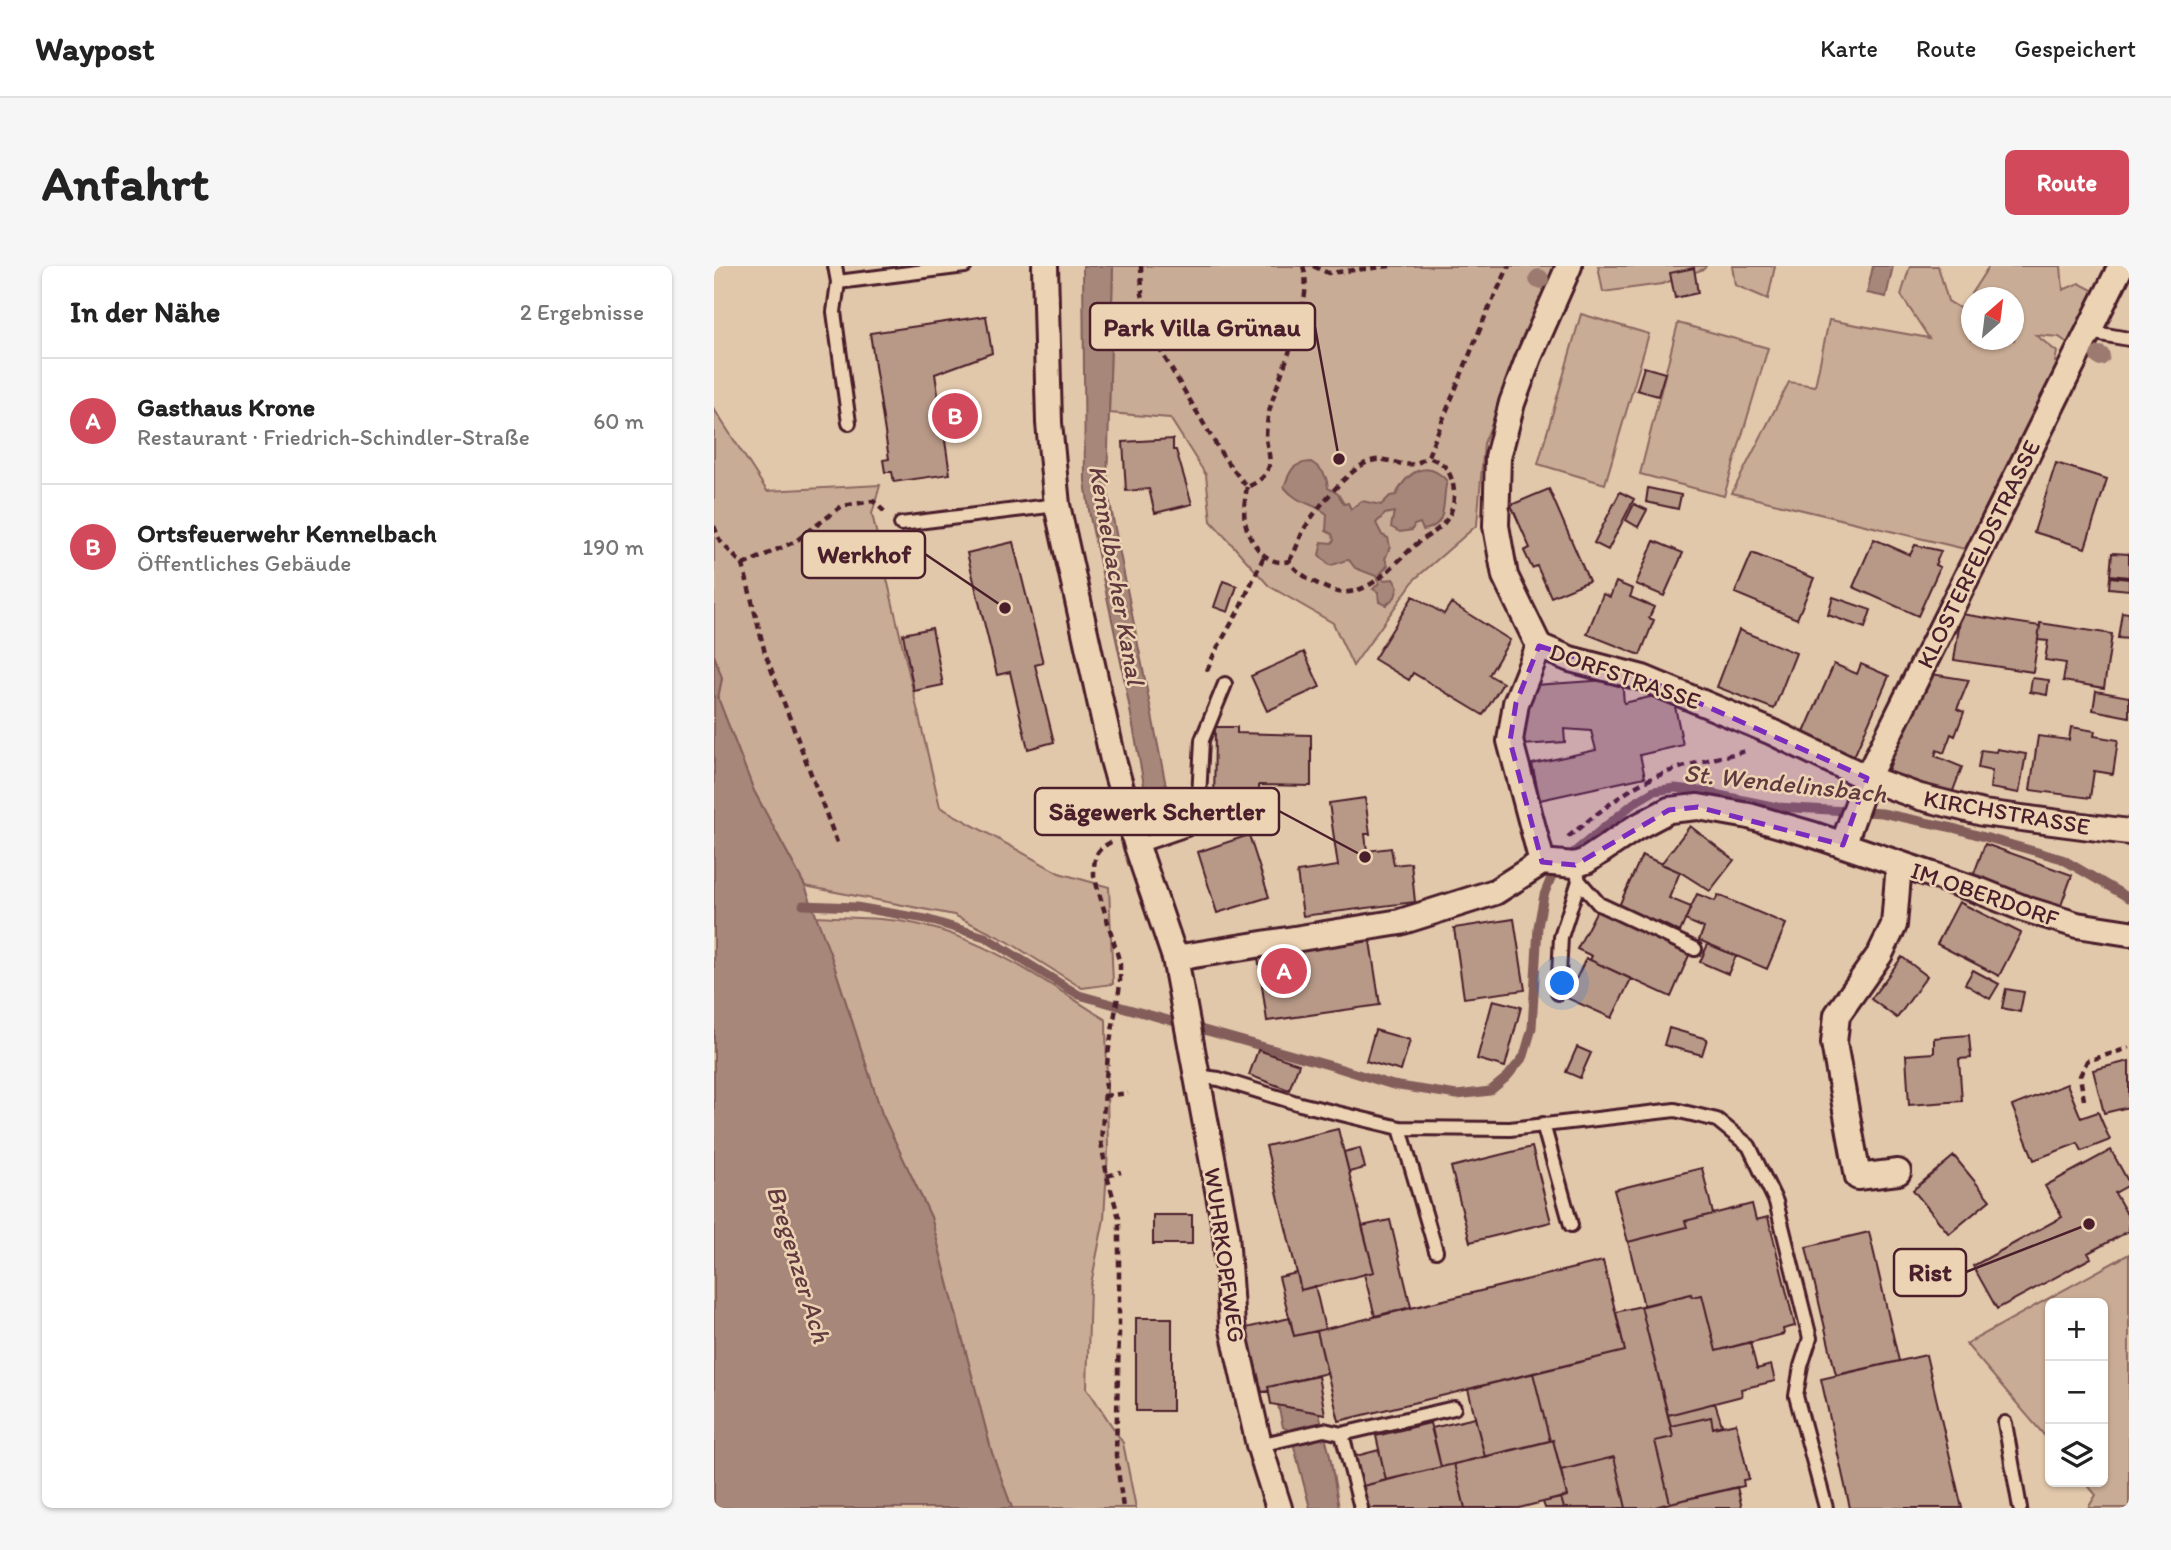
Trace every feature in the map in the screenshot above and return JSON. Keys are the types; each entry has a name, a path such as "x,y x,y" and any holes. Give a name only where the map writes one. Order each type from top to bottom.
{"street":[{"name":"WUHRKOPFWEG","path":"1045,266 1049,423 1056,505 1111,751 1135,840 1175,958 1226,1233 1232,1325 1259,1446 1279,1508"},
{"name":"DORFSTRASSE","path":"1569,266 1529,356 1512,402 1498,457 1496,526 1506,576 1539,646 1570,659 1643,678 1772,732"},
{"name":"KLOSTERFELDSTRASSE","path":"1845,839 1864,784 2121,266"},
{"path":"1539,646 1516,703 1510,741 1562,868"},
{"name":"KIRCHSTRASSE","path":"1772,732 1864,784 1983,813 2129,832"},
{"name":"IM OBERDORF","path":"1175,958 1400,922 1586,861 1635,828 1670,810 1698,807 1845,839 1899,864 2025,909 2077,925 2129,933"},
{"path":"1898,1172 1858,1177 1834,1043 1837,1015 1880,954 1894,925 1899,864"}],"lane":[{"path":"835,266 838,282 834,312 849,423"},
{"path":"838,282 965,266"},
{"path":"2089,332 2129,339"},
{"path":"901,524 1056,505"},
{"path":"1135,840 1187,829 1198,817 1202,740 1225,684"},
{"path":"1562,868 1599,904 1695,949"},
{"path":"1558,993 1562,868"},
{"path":"1196,1076 1219,1079 1300,1104 1400,1128 1510,1129 1675,1110 1717,1120 1749,1146 1776,1202 1810,1338 1801,1366 1796,1396 1826,1508"},
{"path":"1543,1125 1571,1225"},
{"path":"1400,1128 1436,1251"},
{"path":"1259,1446 1324,1430 1342,1434 1454,1408"},
{"path":"2005,1423 2020,1508"},
{"path":"1342,1434 1361,1508"}],"path":[{"path":"1141,266 1142,294 1156,343 1224,458 1247,487 1244,517 1247,531 1264,556 1286,563 1315,514 1362,464 1389,459 1402,464 1415,464 1428,456 1487,312 1509,266"},
{"path":"1247,487 1257,483 1269,468 1266,436 1268,418 1302,312 1307,278 1303,266"},
{"path":"1313,266 1328,273 1391,266"},
{"path":"1289,561 1301,575 1339,592 1358,589 1375,582 1419,541 1444,523 1454,506 1454,484 1446,466 1428,456"},
{"path":"743,565 796,541 842,506 873,501 901,524"},
{"path":"714,526 720,541 743,565 765,653 838,845"},
{"path":"1122,1508 1116,1455 1119,1218 1101,1142 1104,1096 1120,985 1120,963 1094,876 1094,861 1099,849 1112,842 1135,840"},
{"path":"2084,1100 2080,1076 2087,1061 2129,1048"},
{"path":"1104,1096 1128,1093"},
{"path":"1107,1176 1121,1172"}],"highlighted area":[{"path":"1539,646 1643,678 1867,778 1843,845 1698,807 1669,810 1575,865 1542,862 1510,741 1516,703"}],"shaded area":[{"path":"1113,266 1557,266 1484,443 1477,525 1415,579 1353,666 1333,623 1269,586 1211,521 1206,475 1170,418 1109,413"},
{"path":"1598,266 1706,266 1662,284 1603,292"},
{"path":"1732,266 1775,266 1768,299 1735,285"},
{"path":"1910,266 1938,266 1948,301 1961,309 1961,350 2024,350 2024,287 1975,287 1989,266 2061,266 2063,290 2079,283 2098,293 2069,344 2059,337 2036,335 2057,352 2055,362 2058,363 2045,396 2042,395 1965,549 1732,493 1789,382 1815,386 1829,320 1929,338 1901,295"},
{"path":"1581,314 1649,334 1605,484 1538,464"},
{"path":"1678,323 1768,348 1724,496 1640,474"},
{"path":"714,409 767,491 880,485 872,514 940,807 1059,873 1109,887 1113,984 1082,988 1007,941 954,915 805,886 754,791 718,698 722,678 714,655"},
{"path":"815,916 891,920 942,931 1015,963 1106,1020 1108,1150 1104,1219 1090,1289 1087,1388 1123,1443 1136,1508 1012,1508 992,1453 931,1217 882,1114 831,956"},
{"path":"2129,1254 2129,1508 2088,1508 2096,1495 2089,1487 2108,1487 2108,1298 2049,1298"},
{"path":"2045,1300 2045,1436 1966,1344"}],"water":[{"name":"Kennelbacher Kanal","path":"1083,266 1113,266 1107,488 1168,796 1147,801 1085,481"},
{"path":"1873,266 1893,266 1886,297 1867,293"},
{"path":"1311,462 1323,473 1328,488 1338,494 1344,504 1348,503 1351,509 1362,501 1381,505 1390,496 1396,495 1406,480 1418,471 1432,470 1447,481 1443,512 1432,528 1423,530 1420,523 1414,525 1412,530 1400,532 1391,527 1394,512 1385,514 1376,523 1382,535 1388,538 1390,547 1385,559 1388,565 1380,574 1384,580 1393,579 1398,587 1395,597 1386,605 1379,602 1378,592 1373,589 1379,583 1376,576 1355,568 1349,560 1329,565 1319,555 1322,542 1332,543 1334,540 1332,534 1326,531 1327,514 1295,497 1284,487 1296,466"},
{"name":"Bregenzer Ach","path":"714,655 722,678 718,698 754,791 805,886 831,956 882,1114 931,1217 992,1453 1012,1508 714,1508"},
{"path":"1278,1405 1319,1413 1339,1508 1310,1508 1290,1431 1283,1427"}],"building":[{"path":"1694,268 1698,293 1675,298 1670,273"},
{"path":"986,316 992,353 935,374 950,474 894,482 892,472 885,472 883,460 889,459 870,333"},
{"path":"1644,367 1665,373 1658,396 1637,390"},
{"path":"1173,439 1173,450 1176,450 1192,504 1155,513 1149,489 1126,491 1123,442"},
{"path":"2056,463 2107,479 2085,548 2034,532"},
{"path":"1648,488 1681,495 1678,509 1646,502"},
{"path":"1549,489 1589,581 1551,597 1537,566 1532,568 1524,551 1530,548 1511,505"},
{"path":"1620,492 1634,499 1608,550 1594,543"},
{"path":"1634,504 1647,510 1638,527 1626,520"},
{"path":"1874,539 1910,555 1915,545 1941,551 1935,565 1940,567 1918,616 1853,587"},
{"path":"1654,541 1683,553 1664,596 1636,584"},
{"path":"1013,542 1043,663 1035,665 1054,742 1028,749 1010,672 997,675 967,553"},
{"path":"1752,553 1814,578 1797,619 1735,593"},
{"path":"2112,553 2129,554 2129,577 2110,575"},
{"path":"2110,577 2129,579 2129,590 2109,588"},
{"path":"1223,581 1237,586 1228,612 1214,607"},
{"path":"1616,582 1633,589 1630,597 1654,607 1649,618 1654,620 1640,655 1587,634 1603,594 1610,597"},
{"path":"1413,596 1444,614 1451,603 1510,640 1489,675 1503,683 1483,715 1413,673 1409,680 1374,659"},
{"path":"1833,597 1871,610 1865,628 1828,615"},
{"path":"2122,612 2129,613 2129,639 2118,638"},
{"path":"1961,614 2040,626 2033,672 1954,660"},
{"path":"2040,623 2112,634 2104,688 2063,681 2066,663 2045,660 2048,641 2038,640"},
{"path":"932,628 943,685 914,691 903,634"},
{"path":"1739,630 1796,653 1774,709 1717,687"},
{"path":"1304,652 1320,687 1267,711 1251,676"},
{"path":"1834,664 1857,674 1861,664 1889,676 1853,759 1802,737"},
{"path":"1925,673 1969,680 1957,709 1964,712 1955,736 1951,734 1944,753 1937,750 1935,756 1962,767 1951,796 1888,771"},
{"path":"2032,678 2049,680 2047,695 2030,692"},
{"path":"1622,679 1624,703 1672,692 1683,745 1640,755 1645,777 1540,800 1532,764 1596,750 1591,731 1564,729 1565,742 1523,745 1521,730 1535,685"},
{"path":"2096,691 2129,697 2129,717 2093,710"},
{"path":"1215,727 1237,727 1237,733 1311,735 1311,786 1259,785 1259,817 1214,816"},
{"path":"2071,727 2095,731 2094,736 2118,740 2113,774 2094,771 2090,798 2030,790 2038,736 2069,740"},
{"path":"1997,749 2026,754 2019,793 1990,788 1992,771 1978,768 1981,750 1996,752"},
{"path":"1365,798 1370,834 1365,834 1367,851 1391,848 1394,865 1411,863 1415,902 1303,916 1297,872 1338,866 1329,803"},
{"path":"1690,826 1734,860 1710,891 1680,872 1661,864"},
{"path":"1249,835 1269,897 1217,913 1198,852"},
{"path":"1985,844 2072,875 2059,911 1972,879"},
{"path":"1642,855 1680,872 1669,898 1691,907 1680,932 1657,921 1656,925 1618,908"},
{"path":"1697,894 1715,901 1718,895 1786,924 1767,969 1699,940 1704,928 1685,920"},
{"path":"1959,902 2021,933 1999,976 1937,944"},
{"path":"1597,910 1690,953 1671,997 1590,960 1592,956 1577,949"},
{"path":"1514,919 1525,990 1464,998 1454,928"},
{"path":"1370,941 1380,1005 1267,1021 1258,957"},
{"path":"1708,944 1736,956 1728,974 1700,962"},
{"path":"1902,957 1927,976 1897,1018 1871,999"},
{"path":"1586,958 1631,979 1612,1018 1567,998"},
{"path":"1973,970 1999,984 1990,999 1965,984"},
{"path":"2006,989 2024,992 2020,1012 2002,1008"},
{"path":"1493,1000 1521,1007 1505,1067 1477,1059"},
{"path":"1669,1028 1707,1039 1702,1055 1664,1045"},
{"path":"1375,1030 1410,1040 1401,1071 1366,1061"},
{"path":"1969,1035 1971,1058 1959,1059 1962,1101 1909,1105 1906,1055 1934,1053 1934,1038"},
{"path":"1577,1047 1591,1053 1580,1078 1566,1072"},
{"path":"1258,1050 1299,1064 1289,1090 1249,1075"},
{"path":"2129,1061 2129,1107 2104,1113 2093,1070"},
{"path":"2067,1084 2081,1118 2098,1112 2110,1140 2082,1151 2078,1143 2034,1160 2012,1106"},
{"path":"1338,1129 1374,1272 1301,1290 1266,1146"},
{"path":"1532,1147 1551,1222 1470,1242 1451,1167"},
{"path":"1360,1148 1365,1168 1349,1172 1344,1152"},
{"path":"2111,1150 2129,1183 2115,1193 2129,1218 2129,1231 2088,1253 2091,1258 1997,1309 1973,1266 2062,1217 2045,1186"},
{"path":"1954,1156 1990,1200 1949,1234 1913,1190"},
{"path":"1702,1168 1713,1214 1685,1221 1687,1227 1628,1242 1614,1190"},
{"path":"1752,1204 1756,1220 1768,1217 1795,1326 1783,1329 1784,1334 1716,1351 1702,1295 1692,1297 1691,1294 1644,1306 1628,1242 1687,1227 1685,1221"},
{"path":"1153,1215 1192,1215 1192,1244 1153,1244"},
{"path":"1390,1220 1411,1307 1375,1316 1364,1274 1374,1272 1362,1226"},
{"path":"1869,1232 1899,1361 1836,1375 1806,1247"},
{"path":"1603,1261 1625,1351 1339,1421 1317,1331"},
{"path":"1297,1273 1301,1290 1315,1286 1325,1329 1294,1336 1279,1277"},
{"path":"1691,1294 1692,1297 1702,1295 1716,1351 1750,1342 1757,1369 1771,1365 1775,1381 1741,1389 1742,1396 1668,1415 1641,1306"},
{"path":"1641,1306 1673,1437 1655,1441 1670,1503 1651,1508 1626,1508 1614,1457 1561,1470 1553,1440 1550,1441 1533,1373 1625,1351 1616,1312"},
{"path":"1136,1318 1172,1318 1172,1411 1136,1411"},
{"path":"1290,1318 1294,1336 1317,1331 1327,1373 1268,1387 1269,1391 1262,1392 1246,1328"},
{"path":"1926,1355 1962,1508 1850,1508 1821,1379"},
{"path":"1533,1373 1550,1441 1485,1457 1468,1389"},
{"path":"1318,1376 1325,1414 1271,1404 1268,1387"},
{"path":"1715,1403 1722,1425 1713,1428 1711,1417 1671,1426 1668,1415"},
{"path":"1711,1417 1713,1428 1736,1423 1749,1479 1743,1480 1744,1486 1670,1503 1655,1441 1673,1437 1671,1426"},
{"path":"1475,1418 1485,1457 1441,1467 1432,1428"},
{"path":"1430,1423 1441,1467 1386,1480 1376,1436"},
{"path":"1553,1440 1567,1496 1519,1508 1465,1508 1454,1464"},
{"path":"1379,1450 1386,1480 1363,1486 1356,1456"},
{"path":"1614,1457 1626,1508 1564,1508 1561,1498 1567,1496 1561,1470"},
{"path":"1454,1464 1465,1508 1369,1508 1363,1486"},
{"path":"1737,1487 1742,1508 1651,1508 1670,1503"},
{"path":"1561,1498 1564,1508 1545,1508 1543,1502"}],"waterway":[{"name":"St. Wendelinsbach","path":"803,905 856,907 926,919 985,937 1079,995 1393,1085 1457,1095 1490,1091 1507,1077 1524,1056 1532,1028 1538,927 1544,895 1553,873 1567,858 1634,803 1654,791 1675,788 1777,807 1882,813 1953,828 2062,859 2129,898"}],"place":[{"name":"Ortsfeuerwehr Kennelbach","path":"955,416"},
{"name":"Park Villa Grünau","path":"1339,459"},
{"name":"Werkhof","path":"1005,608"},
{"name":"Sägewerk Schertler","path":"1365,857"},
{"name":"Gasthaus Krone","path":"1284,971"},
{"name":"Rist","path":"2089,1224"}]}
